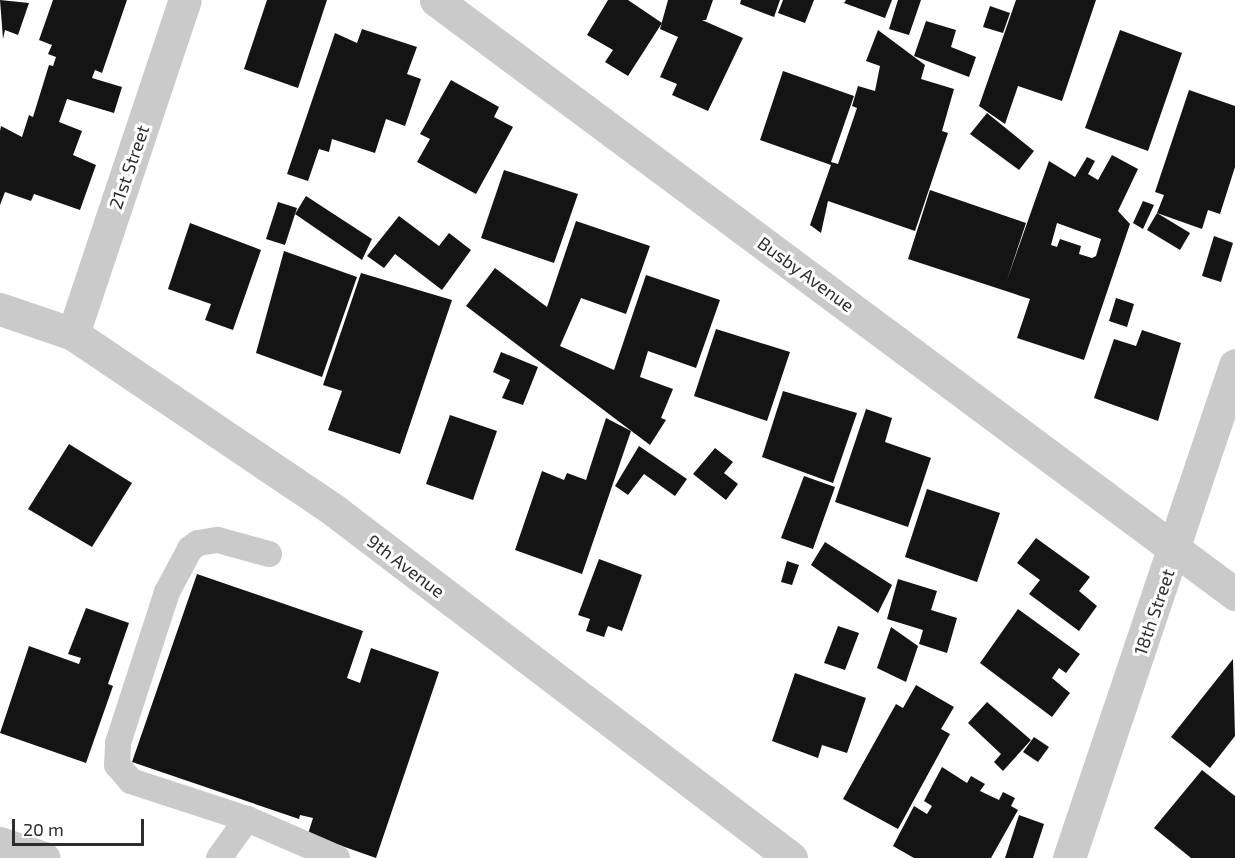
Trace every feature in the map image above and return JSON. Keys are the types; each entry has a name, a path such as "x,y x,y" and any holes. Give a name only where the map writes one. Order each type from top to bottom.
{"street":[{"name":"21st Street","path":"73,334 185,0"},
{"name":"Busby Avenue","path":"436,0 1176,547 1235,594"},
{"name":"9th Avenue","path":"0,309 73,334 335,511 791,858"},
{"name":"18th Street","path":"1069,858 1176,547 1235,365"},
{"path":"0,843 44,858"}],"lane":[{"path":"269,554 218,540 198,543 190,549 168,592 118,743 117,765 121,774 131,781 247,819 337,858"},
{"path":"219,858 247,819"}],"building":[{"path":"0,0 29,3 18,35 5,30 3,39"},
{"path":"53,0 127,0 102,73 95,70 92,78 122,87 114,113 67,99 59,122 82,131 73,155 96,165 80,210 34,194 31,201 5,192 0,205 1,126 22,137 29,115 33,117 49,65 53,66 56,57 48,54 52,45 39,40"},
{"path":"267,0 327,0 298,88 244,69"},
{"path":"608,0 628,0 662,23 628,76 605,62 613,50 587,35"},
{"path":"668,0 713,0 706,20 702,20 743,38 708,111 672,95 677,84 660,77 678,37 660,29"},
{"path":"741,0 780,0 774,17 740,4"},
{"path":"783,0 814,0 805,23 778,13"},
{"path":"846,0 892,0 885,18 844,3"},
{"path":"898,0 921,0 909,35 889,29"},
{"path":"1016,0 1096,0 1062,101 1018,86 1005,124 979,106"},
{"path":"990,6 1010,13 1003,33 983,27"},
{"path":"926,21 956,30 951,47 976,57 969,77 914,56"},
{"path":"362,29 417,47 407,74 421,79 405,126 386,119 375,153 332,139 329,152 319,149 308,181 287,174 335,33 357,43"},
{"path":"878,30 925,65 921,79 954,89 942,131 948,133 915,231 828,201 821,233 810,225 831,165 760,140 783,71 854,96 831,162 838,164 857,108 852,106 858,86 875,91 880,66 866,61"},
{"path":"1120,30 1182,53 1148,151 1085,128"},
{"path":"451,80 499,107 494,117 513,127 476,194 417,162 430,139 420,134"},
{"path":"1189,90 1235,106 1235,167 1220,214 1208,210 1202,229 1157,213 1164,195 1155,192"},
{"path":"987,113 1034,151 1019,170 970,134"},
{"path":"1112,155 1138,169 1118,211 1130,224 1084,360 1017,338 1030,299 908,259 930,190 1026,223 1007,280 1049,161 1075,177 1087,157 1095,161 1088,174 1098,180","holes":["1057,223 1101,239 1096,256 1092,258 1079,254 1081,246 1060,239 1057,247 1051,245"]},
{"path":"504,170 578,194 554,263 481,238"},
{"path":"306,196 372,239 362,260 295,214"},
{"path":"1143,201 1154,205 1143,229 1133,223"},
{"path":"278,202 297,208 285,245 266,239"},
{"path":"1157,213 1190,233 1180,250 1147,230"},
{"path":"399,216 439,246 449,233 471,250 442,290 395,254 384,268 367,256"},
{"path":"576,221 650,246 626,314 581,298 560,346 614,370 646,275 720,300 696,368 648,351 640,377 673,389 661,418 666,420 650,445 466,306 495,268 547,307"},
{"path":"190,223 261,250 233,330 205,320 211,304 168,289"},
{"path":"1214,236 1233,243 1221,282 1202,276"},
{"path":"284,251 357,277 322,377 256,353"},
{"path":"361,273 452,300 400,454 328,430 342,391 323,385"},
{"path":"1116,298 1134,304 1127,327 1109,321"},
{"path":"716,329 790,352 767,421 694,396"},
{"path":"1142,330 1181,343 1158,421 1094,398 1114,339 1136,346"},
{"path":"501,352 538,367 523,405 502,398 510,380 493,372"},
{"path":"783,391 857,413 833,483 762,457"},
{"path":"866,409 892,418 885,442 931,458 908,527 835,502"},
{"path":"450,415 497,431 473,500 426,484"},
{"path":"606,418 631,431 582,574 515,550 542,471 564,480 567,473 586,480"},
{"path":"69,444 132,483 92,547 28,509"},
{"path":"639,446 687,479 675,496 644,474 628,495 615,486"},
{"path":"715,448 733,462 724,473 738,484 726,500 693,474"},
{"path":"804,476 835,487 813,549 781,538"},
{"path":"927,489 1000,513 977,582 905,557"},
{"path":"1036,538 1090,577 1079,591 1097,606 1079,631 1029,594 1040,580 1017,563"},
{"path":"825,542 892,585 878,613 811,565"},
{"path":"599,559 642,575 622,631 608,626 604,637 586,631 590,619 578,615"},
{"path":"787,561 799,565 792,585 781,582"},
{"path":"197,574 363,631 347,678 360,683 371,648 439,672 376,858 308,834 313,818 300,815 299,819 132,762"},
{"path":"898,579 937,591 931,610 957,618 947,653 919,644 923,630 887,619"},
{"path":"86,608 129,623 108,684 113,686 86,763 0,733 29,646 79,664 81,658 68,654"},
{"path":"1018,609 1080,654 1066,673 1059,668 1052,678 1070,693 1052,717 980,663"},
{"path":"838,626 859,633 845,670 824,663"},
{"path":"891,627 918,646 906,682 877,668"},
{"path":"1233,659 1235,736 1210,768 1171,737"},
{"path":"795,673 866,698 847,753 822,745 818,758 772,741"},
{"path":"916,685 954,707 941,729 950,734 898,829 843,799 896,704 903,708"},
{"path":"987,702 1031,740 1003,771 994,762 1001,754 968,723"},
{"path":"1034,737 1049,747 1038,762 1023,752"},
{"path":"942,767 967,783 971,776 985,784 980,791 999,800 1003,792 1015,798 1011,806 1018,810 991,858 914,858 893,846 914,806 927,814 932,806 924,801"},
{"path":"1202,770 1235,796 1235,858 1191,858 1154,828"},
{"path":"1019,815 1044,824 1033,858 1005,858"}]}
